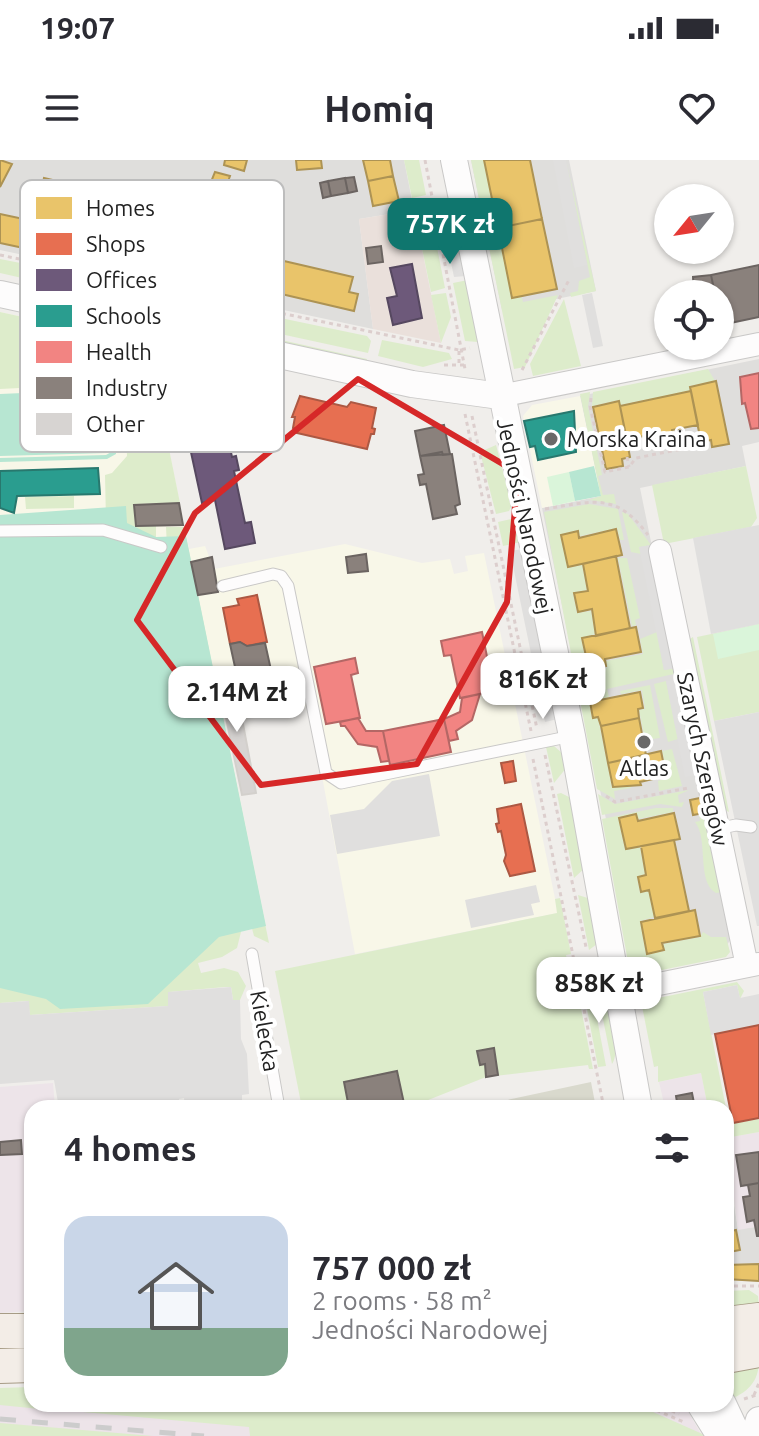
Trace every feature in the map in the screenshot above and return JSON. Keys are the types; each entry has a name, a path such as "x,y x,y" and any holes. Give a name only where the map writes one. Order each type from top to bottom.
{"main road":[{"path":"734,1323 759,1320"},
{"path":"0,1331 24,1331"},
{"path":"734,1355 759,1350"},
{"path":"0,1366 24,1365"}],"street":[{"name":"Jedności Narodowej","path":"454,160 505,384 638,1100"},
{"path":"0,294 20,298"},
{"path":"284,356 412,384 505,384 759,344"},
{"name":"Szarych Szeregów","path":"619,992 753,965 717,829 660,551"},
{"path":"727,1412 738,1436"},
{"path":"754,1413 754,1436"}],"lane":[{"path":"0,531 93,529 161,547"},
{"path":"223,586 273,574 281,576 288,586 326,773 341,783 572,736"},
{"path":"717,829 736,825 751,827"},
{"name":"Kielecka","path":"252,954 278,1100"}],"path":[{"path":"425,160 465,377"},
{"path":"0,255 20,259"},
{"path":"505,384 525,369 570,278"},
{"path":"284,314 461,350 478,347"},
{"path":"459,365 461,350"},
{"path":"592,389 590,406 605,472 629,467 636,458 707,444 707,441"},
{"path":"470,405 473,444 487,482 603,1100"},
{"path":"463,409 536,743 587,950"},
{"path":"473,444 486,442"},
{"path":"627,457 629,467"},
{"path":"539,510 590,502 630,511 660,551"},
{"path":"604,795 615,802 707,783"},
{"path":"734,1286 759,1286"},
{"path":"754,1413 759,1383"},
{"path":"669,1412 706,1423"}],"highlighted area":[{"path":"358,379 518,473 507,602 417,764 261,785 137,620 195,513"}],"shaded area":[{"path":"0,160 404,160 414,210 359,219 373,329 284,310 284,180 20,180 20,254 0,250"},
{"path":"471,160 569,160 596,291 502,310"},
{"path":"553,160 566,160 587,265 574,268"},
{"path":"452,208 466,276 454,277 443,225 454,221 451,217 442,219 440,212"},
{"path":"414,210 441,343 373,329 359,219"},
{"path":"592,293 603,346 593,348 582,295"},
{"path":"0,312 20,316 20,452 169,452 189,549 205,546 214,569 345,544 422,563 450,559 454,574 468,571 465,556 484,553 558,913 355,954 309,706 244,719 234,671 215,676 266,926 0,988"},
{"path":"759,359 759,442 742,446 746,466 640,488 732,937 722,953 635,960 542,508 601,496 580,396"},
{"path":"580,396 601,496 542,508 523,416 532,405"},
{"path":"759,525 759,624 711,634 693,538"},
{"path":"651,545 676,668 664,670 639,547"},
{"path":"523,549 558,719 545,722 510,551"},
{"path":"678,679 697,775 685,777 666,681"},
{"path":"759,712 759,926 757,926 714,721"},
{"path":"429,774 440,836 337,854 330,815 364,809 392,781"},
{"path":"536,885 540,902 531,904 534,915 471,928 465,900"},
{"path":"737,985 740,998 759,994 759,1025 711,1035 703,992"},
{"path":"231,987 233,1000 240,1000 241,1039 247,1054 249,1094 242,1095 242,1100 58,1100 54,1080 0,1084 0,1003 29,1001 30,1015 168,1006 168,992"},
{"path":"701,1073 706,1100 663,1100 659,1082"},
{"path":"591,1082 594,1100 507,1100"},
{"path":"53,1083 54,1100 24,1100 24,1312 0,1313 0,1087"},
{"path":"759,1132 759,1236 755,1227 738,1230 734,1199 734,1137"},
{"path":"734,1205 738,1229 755,1227 759,1236 759,1281 734,1279"},
{"path":"0,1389 24,1400 24,1412 688,1412 702,1436 0,1436"}],"green space":[{"path":"404,160 419,160 426,195 412,198"},
{"path":"471,160 484,160 523,302 558,295 525,367 514,369"},
{"path":"566,160 596,291 571,297 570,293 578,291 579,281 590,277"},
{"path":"429,207 445,288 431,292 414,210"},
{"path":"0,259 20,263 20,278 0,273"},
{"path":"468,280 478,342 465,341 453,283"},
{"path":"446,293 451,317 441,343 431,295"},
{"path":"564,299 581,366 533,376 530,364"},
{"path":"0,312 20,316 20,388 0,389"},
{"path":"284,319 367,336 371,341 368,353 284,335"},
{"path":"382,340 449,353 452,359 423,367 378,356"},
{"path":"284,341 367,359 366,364 284,345"},
{"path":"708,369 715,381 689,386 690,391 620,405 619,400 592,406 593,392"},
{"path":"590,392 588,407 602,475 598,476 603,495 614,494 616,504 589,500 601,496 580,394"},
{"path":"20,393 20,452 107,453 0,456 0,394"},
{"path":"496,445 512,505 509,511 496,514 480,452"},
{"path":"116,452 107,459 0,462 0,458 106,455"},
{"path":"127,452 170,452 180,503 134,504 135,526 156,526 156,538 106,520 105,475 112,473 127,456"},
{"path":"594,466 601,496 575,501 569,472"},
{"path":"746,466 757,518 751,527 664,544 652,485"},
{"path":"569,472 575,501 553,506 547,477"},
{"path":"74,496 74,508 26,509 25,497"},
{"path":"589,504 618,509 624,540 620,540 617,528 580,536 578,530 560,535 568,568 582,565 587,590 573,593 577,613 591,611 595,634 581,638 588,671 607,668 606,661 643,654 640,639 657,632 664,670 677,668 678,673 607,689 609,697 589,702 592,718 598,718 612,787 630,784 631,788 614,791 615,799 597,789 544,512"},
{"path":"126,506 127,523 156,537 186,536 266,926 219,937 148,1004 60,1009 46,999 0,988 0,515"},
{"path":"622,512 628,514 651,545 640,547 641,554 631,552"},
{"path":"511,519 518,523 521,542 503,546 498,522"},
{"path":"166,527 184,527 269,943 254,936 247,910 237,912 241,932 237,948 222,957 198,963 201,973 224,968 238,972 246,986 240,1000 233,1000 231,987 225,987 169,992 168,1006 30,1015 28,1001 0,1003 0,951 168,569"},
{"path":"618,558 627,558 640,618 632,626"},
{"path":"759,624 759,712 714,721 697,637"},
{"path":"759,624 759,650 718,659 713,634"},
{"path":"693,637 729,812 723,809 688,640"},
{"path":"666,681 678,739 668,742 654,684"},
{"path":"650,685 660,738 645,740 639,710 645,709 642,690 621,694 620,691"},
{"path":"554,746 562,753 567,767 554,783 546,747"},
{"path":"672,749 682,786 659,791 658,781 668,777 662,751"},
{"path":"689,790 678,795 679,803 684,802 682,807 660,804 602,815 598,794 615,804"},
{"path":"557,794 573,799 586,867 574,878"},
{"path":"701,799 723,892 716,893 706,880 701,839 695,822 700,821 699,814 703,813"},
{"path":"656,808 673,808 673,812 638,819 636,813 618,817 625,850 640,847 645,874 637,877 640,893 649,891 654,917 640,921 646,954 665,951 663,944 700,937 703,932 711,937 726,937 730,952 726,957 642,974 635,972 628,962 602,819"},
{"path":"578,895 591,899 597,944 589,950"},
{"path":"560,898 571,954 566,955 569,969 573,968 593,1069 589,1069 588,1065 486,1077 428,1100 300,1100 275,971 557,913 555,899"},
{"path":"592,964 604,971 611,1005 616,1046 612,1064"},
{"path":"587,965 606,1066 598,1067 579,967"},
{"path":"737,982 744,991 740,999 737,985 703,992 724,1100 706,1100 701,1073 658,1082 658,1066 654,1067 642,1006 648,1000"},
{"path":"759,1119 759,1132 734,1137 734,1123"},
{"path":"749,1290 758,1296 759,1310 734,1310 734,1291"},
{"path":"759,1360 757,1375 751,1386 734,1398 734,1373"},
{"path":"24,1387 24,1407 0,1405 0,1388"},
{"path":"83,1412 653,1412 707,1436 250,1436 249,1427"},
{"path":"0,1423 153,1436 0,1436"}],"building: Homes":[{"path":"0,160 12,164 0,187"},
{"path":"225,160 247,160 244,171 224,165"},
{"path":"296,160 321,160 322,168 297,170"},
{"path":"363,160 390,160 393,176 368,181"},
{"path":"484,160 530,160 542,219 498,228"},
{"path":"215,172 230,176 229,180 212,180"},
{"path":"393,176 399,201 373,206 368,181"},
{"path":"0,214 20,218 20,247 0,243"},
{"path":"542,219 557,289 512,298 498,228"},
{"path":"284,261 353,277 349,292 358,294 354,311 284,295"},
{"path":"716,381 729,444 712,447 711,440 701,442 690,387"},
{"path":"691,391 698,425 672,430 674,444 656,448 653,434 627,440 620,406"},
{"path":"619,401 630,457 622,459 623,466 606,469 593,407"},
{"path":"616,529 622,555 568,567 561,535 578,531 579,538"},
{"path":"616,556 630,628 596,636 592,609 578,612 574,593 588,591 583,564"},
{"path":"636,627 641,652 605,659 606,666 589,670 582,638"},
{"path":"640,692 643,708 638,709 639,718 601,726 598,717 593,718 590,702"},
{"path":"639,718 646,755 608,763 601,726"},
{"path":"661,751 666,776 640,782 641,785 613,787 608,763"},
{"path":"700,798 704,813 693,815 690,800"},
{"path":"674,813 680,839 626,849 619,818 636,814 638,821"},
{"path":"674,840 689,911 655,918 649,890 641,892 638,877 646,875 641,846"},
{"path":"695,910 700,936 662,943 664,950 647,954 641,922"},
{"path":"734,1230 740,1250 734,1251"},
{"path":"759,1264 759,1281 734,1279 734,1265"}],"building: Shops":[{"path":"300,396 347,407 351,402 376,408 372,428 375,429 374,434 371,434 367,449 297,433 298,429 293,428 295,417 292,417"},
{"path":"257,595 267,642 247,646 240,642 230,644 223,608 239,605 237,599"},
{"path":"513,761 516,781 505,783 501,763"},
{"path":"521,804 535,871 510,876 504,861 506,855 501,831 498,832 496,824 499,823 497,809"},
{"path":"759,1025 759,1118 734,1123 734,1100 728,1100 715,1034"}],"building: Offices":[{"path":"412,264 422,318 393,325 387,298 397,296 390,268"},
{"path":"191,452 231,452 232,457 236,456 239,470 234,471 245,523 251,522 255,543 225,549 215,500 202,503"}],"building: Schools":[{"name":"Morska Kraina","path":"574,411 576,452 538,460 535,446 530,447 524,421"},
{"path":"98,468 100,494 17,496 14,513 0,508 0,471"}],"building: Health":[{"path":"759,373 759,428 751,429 745,403 742,404 740,377"},
{"path":"482,632 494,691 460,698 451,655 444,656 441,641"},
{"path":"355,658 358,673 351,675 360,718 326,724 314,667"},
{"path":"480,694 472,720 456,731 458,739 449,741 444,719 460,712 462,698"},
{"path":"358,718 366,731 383,731 389,761 381,762 377,747 358,744 345,726 341,726 340,722"},
{"path":"444,719 451,752 390,765 383,731"}],"building: Industry":[{"path":"354,177 357,191 348,193 345,178"},
{"path":"345,178 348,193 331,196 328,181"},
{"path":"328,181 331,196 323,198 320,183"},
{"path":"381,246 383,262 368,264 366,248"},
{"path":"759,265 759,317 734,322 734,280 712,280 711,275"},
{"path":"711,275 712,280 693,280 693,277"},
{"path":"444,425 450,454 420,456 415,431"},
{"path":"442,452 443,455 452,454 460,504 455,506 457,514 433,519 426,484 420,485 418,475 424,474 420,456"},
{"path":"179,503 183,525 136,526 134,505"},
{"path":"366,554 368,571 348,573 346,557"},
{"path":"212,557 218,592 198,595 191,562"},
{"path":"240,642 247,646 265,643 275,688 240,690 230,644"},
{"path":"494,1048 498,1075 486,1077 485,1064 480,1065 477,1051"},
{"path":"397,1071 403,1100 347,1100 344,1082"},
{"path":"692,1093 693,1100 677,1100 676,1096"},
{"path":"21,1140 22,1154 0,1155 0,1142"},
{"path":"759,1152 759,1183 741,1186 736,1155"},
{"path":"759,1183 757,1236 754,1220 747,1222 743,1197 750,1196 748,1185"}],"building: Other":[{"path":"234,676 256,793 242,795 218,679"}],"railway":[{"path":"0,1419 204,1436"}],"place":[{"name":"Morska Kraina","path":"551,439"},
{"name":"Atlas","path":"644,742"}]}
